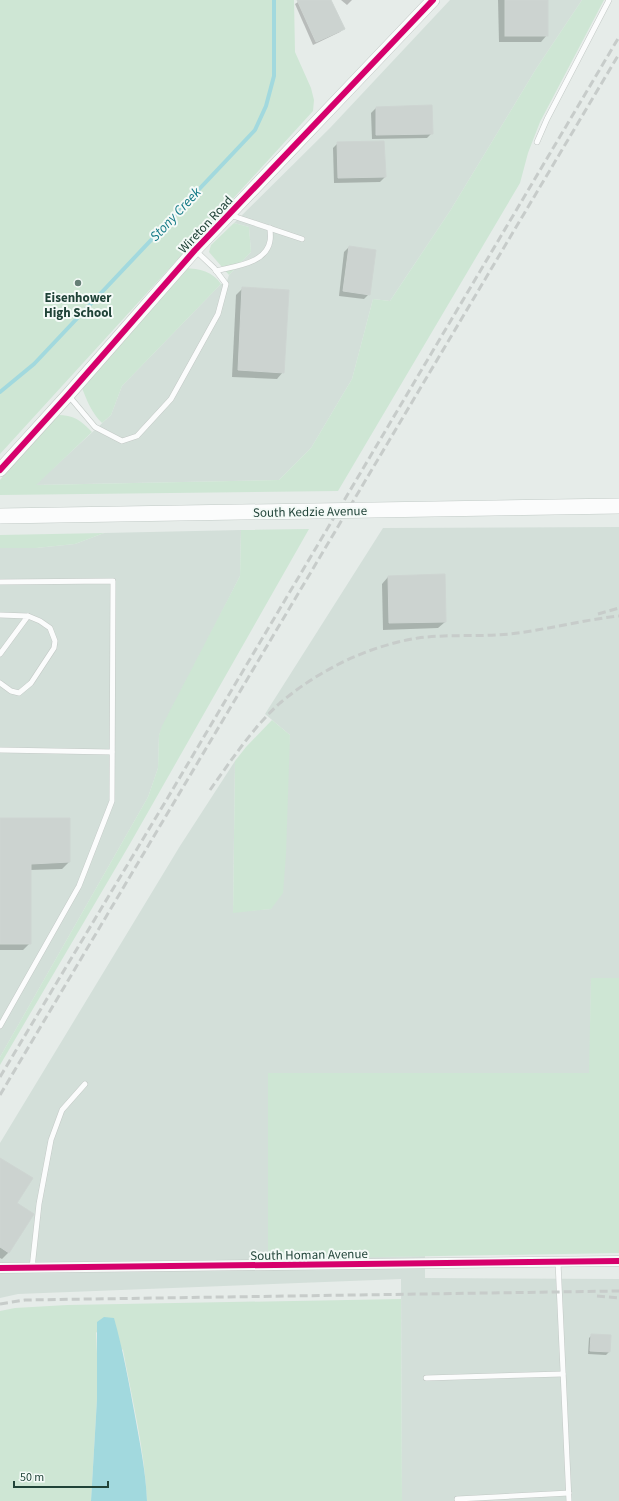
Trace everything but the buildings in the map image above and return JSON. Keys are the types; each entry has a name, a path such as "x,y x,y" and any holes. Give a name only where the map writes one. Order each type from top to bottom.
{"main road":[{"name":"South Kedzie Avenue","path":"0,516 619,506"}],"street":[{"name":"Wireton Road","path":"0,470 195,250 433,0"},
{"name":"South Homan Avenue","path":"0,1268 619,1261"}],"lane":[{"path":"537,142 547,119 608,0"},
{"path":"229,214 302,239"},
{"path":"216,271 252,262 264,254 270,242 270,228"},
{"path":"68,395 94,427 122,441 137,436 171,399 218,314 226,284 216,271 195,250"},
{"path":"0,582 113,581 112,801 79,886 0,1026"},
{"path":"0,615 28,616 40,621 50,628 55,641 54,648 31,684 19,693 11,691 0,683"},
{"path":"0,654 28,616"},
{"path":"0,750 112,752"},
{"path":"32,1268 39,1204 51,1140 62,1110 84,1084"},
{"path":"558,1262 569,1501"},
{"path":"426,1378 563,1374"},
{"path":"457,1498 569,1493"}],"shaded area":[{"path":"450,0 582,0 536,69 450,211 390,301 373,299 352,379 311,448 279,480 35,485 111,415 122,386 221,284 226,284 229,275 251,252 249,227 234,223 330,128"},
{"path":"619,527 619,978 591,979 590,1073 268,1073 268,1259 425,1256 425,1278 619,1279 619,1501 402,1501 401,1279 18,1294 0,1298 0,1143 180,846 235,761 233,912 271,909 290,735 265,714 383,528"},
{"path":"241,530 240,576 159,735 158,768 148,797 0,1057 0,548 36,548 75,544 104,533"}],"green space":[{"name":"Eisenhower High School","path":"0,0 294,0 295,52 311,88 314,100 313,111 0,454"},
{"path":"582,0 604,0 540,122 528,153 520,183 338,491 0,495 0,480 53,415 65,415 75,418 92,432 36,485 279,480 311,448 352,379 373,299 390,301 450,211 536,69"},
{"path":"234,223 249,227 251,252 229,275 209,252 211,245"},
{"path":"185,268 210,273 221,284 122,386 111,415 102,423 93,411 82,388"},
{"path":"309,529 131,842 0,1065 0,1057 148,797 158,768 159,735 162,726 240,576 241,530"},
{"path":"104,533 75,544 36,548 0,548 0,535"},
{"path":"272,720 290,735 286,854 283,893 271,909 233,913 235,761 246,747"},
{"path":"591,978 619,978 619,1253 268,1259 268,1073 589,1073"},
{"path":"401,1299 402,1501 147,1501 141,1444 123,1350 96,1332 97,1399 91,1501 0,1501 0,1311 15,1308 67,1305"}],"water":[{"path":"104,1317 114,1318 120,1342 141,1448 147,1501 91,1501 97,1399 97,1322"}],"waterway":[{"name":"Stony Creek","path":"0,392 34,364 255,130 266,106 274,76 274,0"}],"railway":[{"path":"0,1077 167,799 619,37"},
{"path":"0,1095 619,54"},
{"path":"598,614 619,608"},
{"path":"210,790 252,733 280,703 311,680 363,653 418,638 509,634 619,616"},
{"path":"0,1304 25,1300 619,1291"},
{"path":"597,1296 619,1298"}],"cycle path":[{"path":"0,470 195,250 433,0"},
{"path":"0,1268 619,1261"}],"place":[{"name":"Eisenhower High School","path":"78,283"}]}
